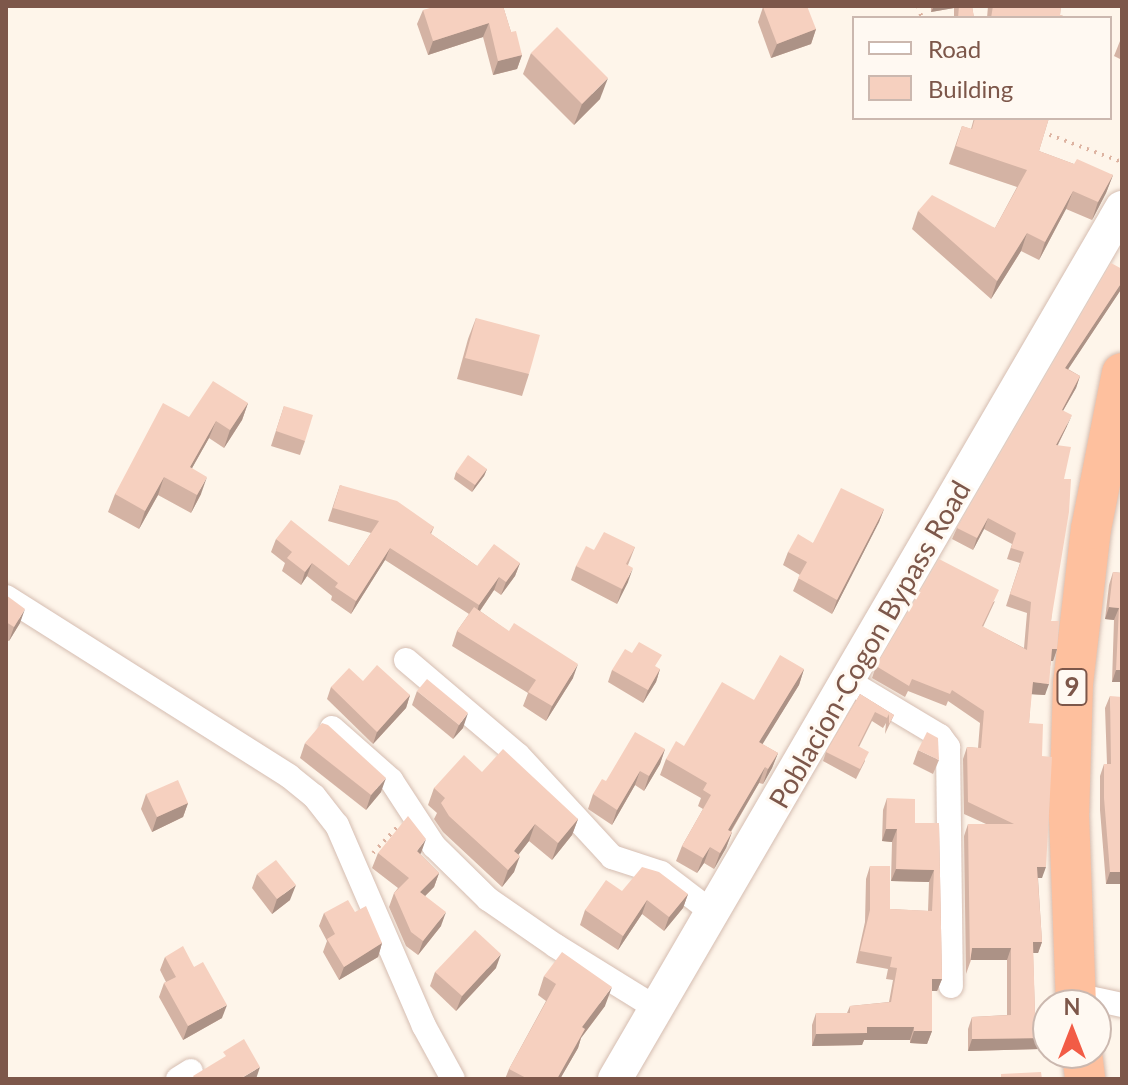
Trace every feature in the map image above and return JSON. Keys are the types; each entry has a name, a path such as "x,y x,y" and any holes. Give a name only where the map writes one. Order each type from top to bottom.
{"highway":[{"name":"9","path":"1076,989 1069,818 1073,684 1091,529 1122,373"}],"main road":[{"name":"Poblacion-Cogon Bypass Road","path":"615,1079 1122,208"}],"street":[{"path":"6,597 314,796 337,825 417,1012 453,1079"},
{"path":"406,660 518,755 612,857 661,873 712,912"},
{"path":"848,681 940,736 948,747 951,986"},
{"path":"332,728 391,780 434,846 488,899 556,946 656,1008"}],"path":[{"path":"1035,129 1122,162"},
{"path":"358,869 411,813"}],"building":[{"path":"437,6 503,6 511,32 516,31 522,55 498,61 489,23 433,41 423,10"},
{"path":"807,6 816,29 777,44 763,7"},
{"path":"959,6 972,6 974,16 958,16"},
{"path":"993,6 1061,6 1060,15 1063,16 991,16"},
{"path":"557,27 608,78 582,104 531,53"},
{"path":"974,120 1048,120 1039,151 1074,164 1077,159 1113,175 1098,202 1073,191 1045,242 1027,233 997,281 918,211 932,195 995,228 1027,170 956,146 962,126 972,129"},
{"path":"1111,263 1122,269 1122,282 1065,368 1080,376 1062,410 1072,415 1056,445 1071,447 1064,479 1071,479 1069,512 1051,621 1059,621 1057,649 1052,649 1049,684 1033,682 1029,723 1043,724 1042,756 1052,757 1046,867 1037,867 1042,942 1033,942 1032,1038 972,1039 972,1017 1011,1015 1011,948 972,948 970,963 968,824 1014,824 968,802 967,747 981,748 984,711 952,690 950,694 912,679 909,686 876,666 939,559 999,590 982,626 1027,650 1031,602 1010,594 1024,552 1011,548 1016,533 988,518 977,538 957,528"},
{"path":"476,318 540,335 529,374 465,358"},
{"path":"213,381 248,403 230,430 216,421 190,467 207,477 197,495 164,477 145,511 115,494 163,403 189,417"},
{"path":"284,406 313,415 305,441 276,431"},
{"path":"468,455 487,469 475,485 456,472"},
{"path":"340,485 397,501 434,527 430,533 477,566 494,544 520,563 506,582 499,577 479,605 390,548 356,601 335,587 338,583 312,563 305,572 287,558 292,552 276,539 291,520 349,566 379,521 333,508"},
{"path":"841,488 884,509 837,600 798,578 807,562 788,552 798,534 813,543"},
{"path":"604,532 635,547 626,564 633,568 622,589 576,566 586,546 594,550"},
{"path":"1113,572 1122,573 1122,670 1116,670 1119,608 1109,607"},
{"path":"6,595 25,609 14,627 6,622"},
{"path":"474,607 509,631 514,623 578,664 552,706 528,692 536,680 457,631"},
{"path":"639,642 662,655 655,666 660,669 648,690 612,670 625,649 632,653"},
{"path":"780,655 804,669 759,742 778,753 768,769 765,767 728,830 732,832 720,853 710,847 703,858 682,846 711,795 703,790 707,783 666,759 676,741 684,746 722,682 754,700"},
{"path":"377,665 410,695 377,732 331,687 349,668 363,681"},
{"path":"427,679 468,713 459,725 417,691"},
{"path":"860,694 894,715 889,724 889,714 887,718 875,712 858,746 869,752 860,769 826,752"},
{"path":"1110,696 1122,697 1122,872 1110,872 1104,798 1104,764 1111,764"},
{"path":"322,723 386,778 371,795 305,743"},
{"path":"635,732 665,749 649,776 640,771 617,810 593,794 602,779 606,781"},
{"path":"927,732 938,738 939,760 918,750"},
{"path":"503,749 578,819 558,843 535,824 514,851 520,856 508,870 449,816 441,803 445,798 434,788 464,755 482,772"},
{"path":"178,780 188,803 157,817 146,794"},
{"path":"887,798 915,799 915,823 939,823 942,979 932,979 932,1031 914,1031 914,1027 867,1027 867,1033 816,1034 816,1013 850,1013 850,1006 891,1002 897,968 890,967 892,957 860,951 870,910 870,866 890,866 890,909 932,911 934,870 896,869 897,829 886,829"},
{"path":"408,816 426,839 417,851 439,873 420,892 446,912 423,941 411,932 394,893 409,878 378,853"},
{"path":"276,860 296,885 277,899 257,874"},
{"path":"642,867 659,872 688,894 669,917 647,900 623,936 585,910 606,880 622,891"},
{"path":"348,900 355,912 366,906 382,943 344,967 327,939 335,934 324,913"},
{"path":"475,930 501,954 462,996 435,972"},
{"path":"183,946 194,967 203,962 227,1005 188,1026 164,983 176,977 165,957"},
{"path":"562,952 612,987 582,1027 585,1029 557,1079 528,1079 509,1069 556,984 544,976"},
{"path":"244,1039 260,1067 240,1079 195,1079 193,1076 226,1056 223,1052"},
{"path":"1041,1072 1042,1079 1001,1079 1001,1074"}]}
